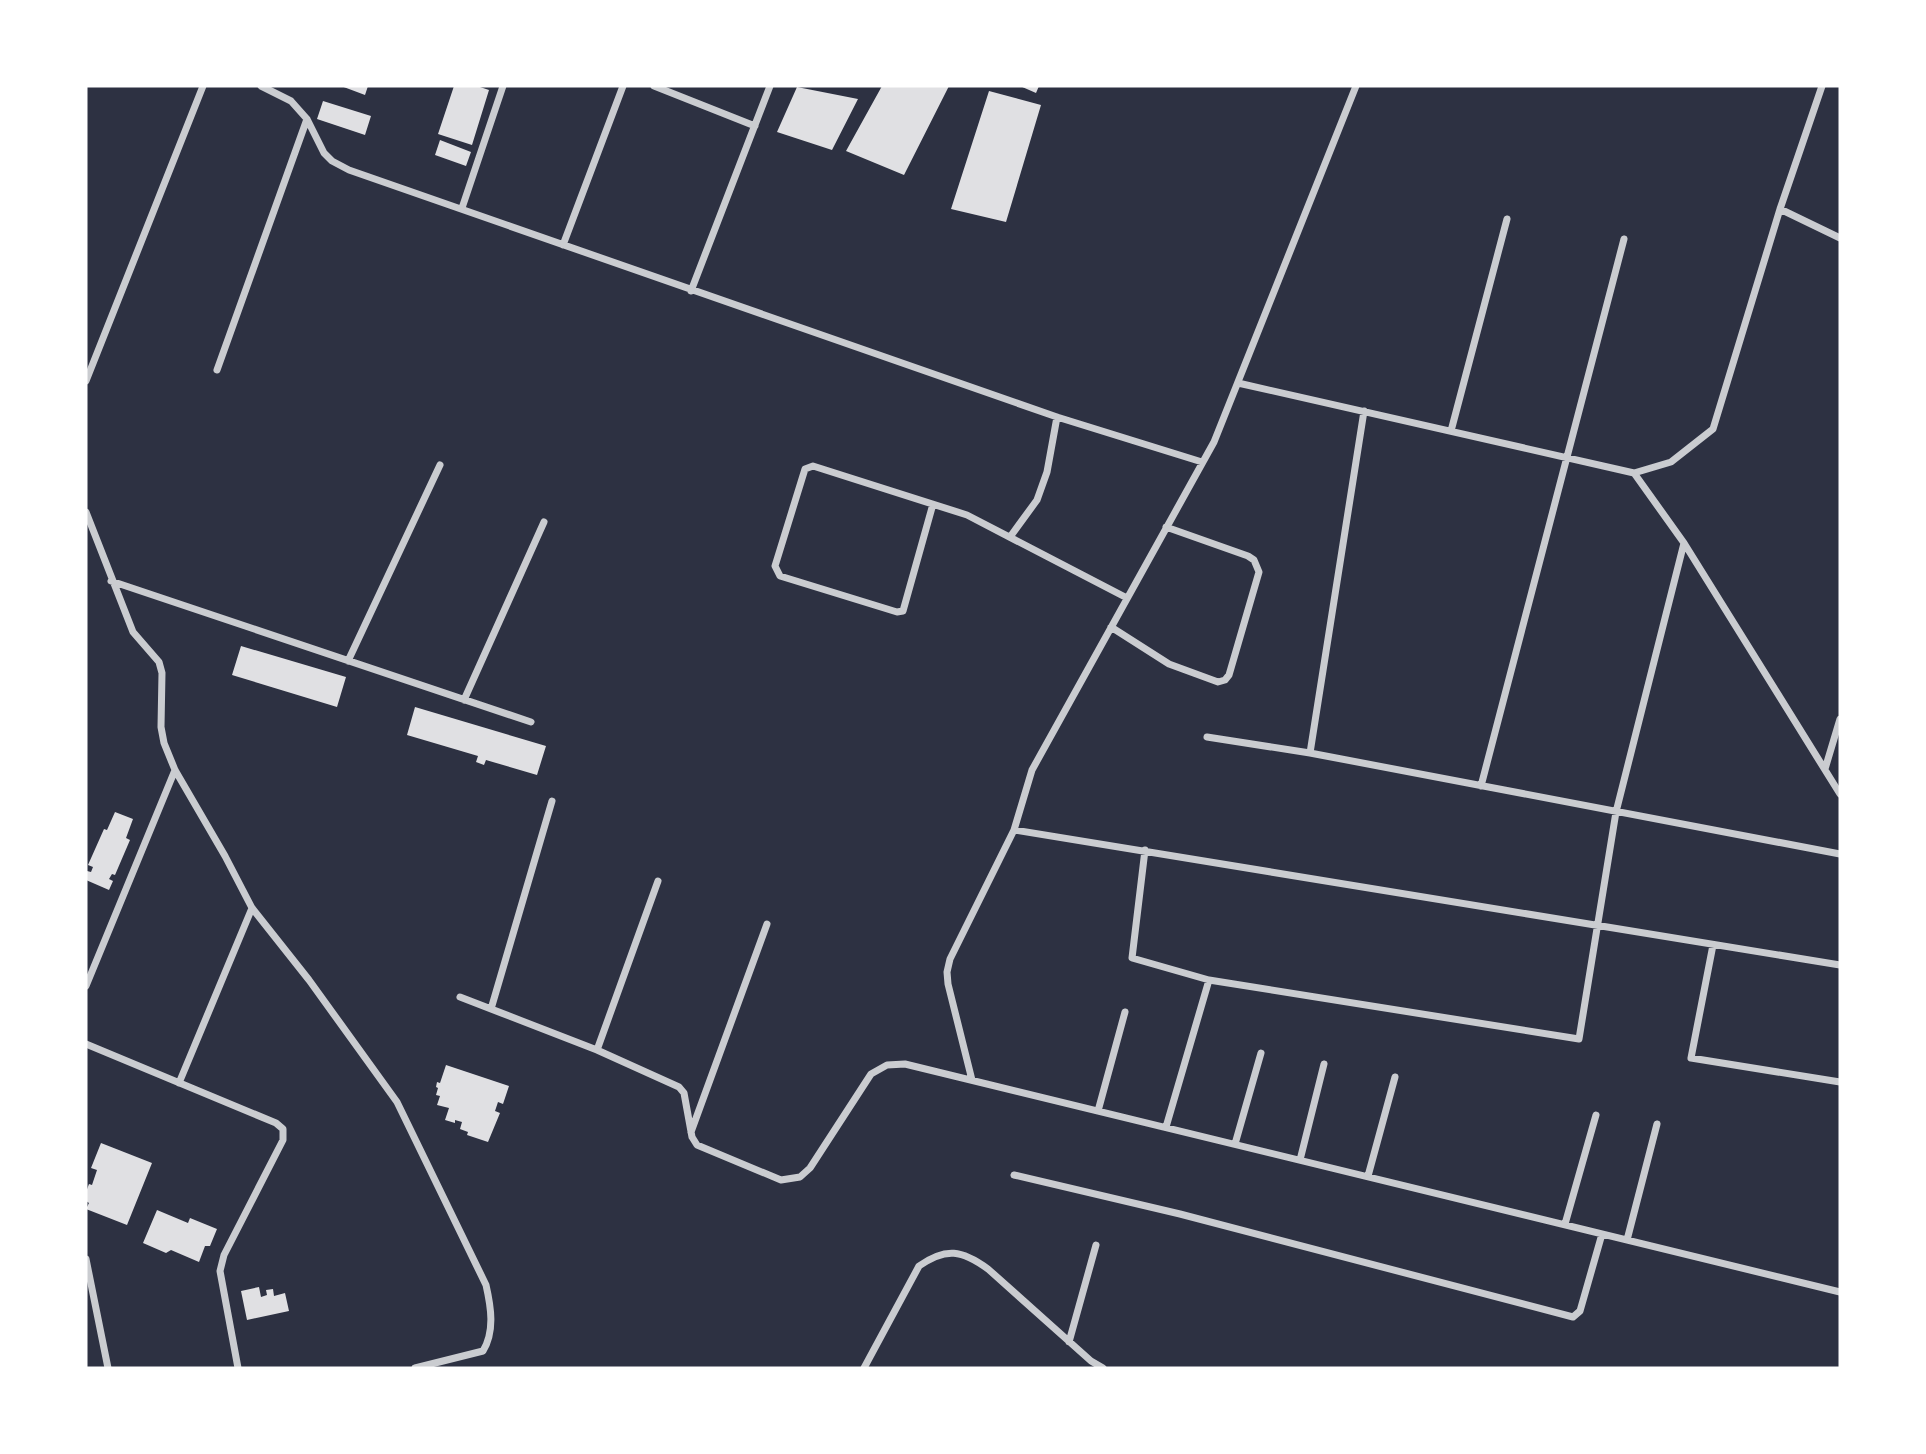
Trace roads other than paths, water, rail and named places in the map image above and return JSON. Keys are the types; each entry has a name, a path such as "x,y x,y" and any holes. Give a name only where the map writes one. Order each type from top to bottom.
{"street":[{"path":"86,382 203,86"},
{"path":"261,86 291,101 307,119 324,153 332,161 349,170 1058,417 1202,462"},
{"path":"462,208 503,86"},
{"path":"563,245 623,86"},
{"path":"654,86 755,126"},
{"path":"691,291 770,86"},
{"path":"972,1080 947,972 954,949 1014,830 1032,770 1214,442 1356,86"},
{"path":"1238,383 1634,473 1671,462 1713,429 1780,209 1822,86"},
{"path":"217,370 307,119"},
{"path":"1780,209 1840,238"},
{"path":"1451,431 1507,219"},
{"path":"1481,786 1624,239"},
{"path":"1310,753 1364,411"},
{"path":"1010,537 1037,500 1047,472 1058,417"},
{"path":"348,661 440,465"},
{"path":"933,504 902,611 897,612 780,576 776,571 775,566 805,469 813,466 933,504 967,515 1127,598"},
{"path":"1634,473 1684,543 1840,794"},
{"path":"86,512 133,632 159,662 162,673 161,727 164,743 175,770 252,908 309,980 397,1102 486,1285 492,1317 488,1343 483,1351 415,1368"},
{"path":"464,700 544,522"},
{"path":"1111,627 1180,669 1218,682 1229,675 1259,572 1258,565 1248,556 1166,527"},
{"path":"1144,850 1132,958 1209,980 1579,1039 1616,812 1684,543"},
{"path":"111,581 531,722"},
{"path":"1825,769 1840,719"},
{"path":"1207,737 1310,753 1840,854"},
{"path":"86,986 175,770"},
{"path":"491,1009 552,802"},
{"path":"1014,830 1840,965"},
{"path":"597,1050 658,881"},
{"path":"179,1083 252,908"},
{"path":"691,1132 767,924"},
{"path":"1713,945 1691,1058 1840,1082"},
{"path":"1166,1127 1209,980"},
{"path":"460,997 597,1050 680,1087 684,1093 694,1141 703,1148 774,1179 793,1180 800,1177 810,1168 866,1081 878,1069 887,1065 905,1064 1840,1292"},
{"path":"1098,1111 1125,1012"},
{"path":"86,1044 276,1123 283,1129 283,1140 225,1255 220,1271 238,1368"},
{"path":"1235,1144 1261,1053"},
{"path":"1300,1160 1324,1064"},
{"path":"1368,1176 1395,1077"},
{"path":"1565,1224 1596,1115"},
{"path":"1627,1240 1657,1124"},
{"path":"1014,1175 1180,1214 1573,1317 1580,1311 1602,1234"},
{"path":"1069,1342 1096,1245"},
{"path":"864,1368 919,1266 932,1257 956,1253 970,1256 979,1262 1069,1342 1103,1368"},
{"path":"86,1259 108,1368"}]}
